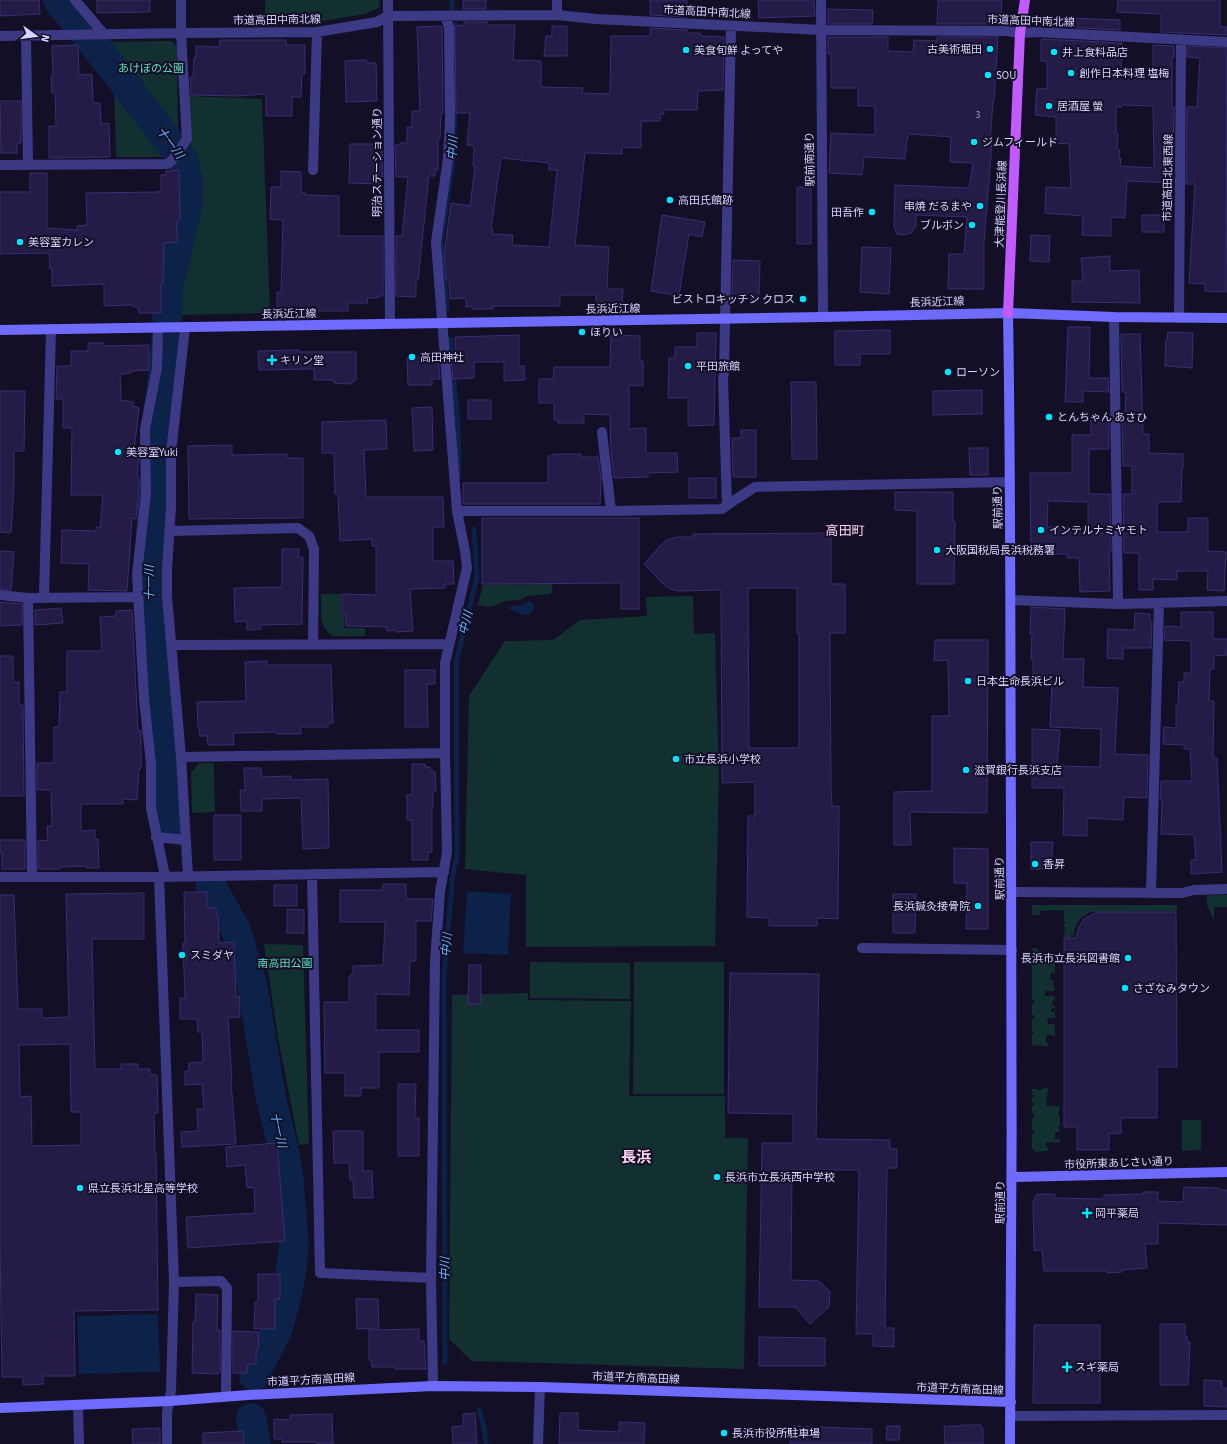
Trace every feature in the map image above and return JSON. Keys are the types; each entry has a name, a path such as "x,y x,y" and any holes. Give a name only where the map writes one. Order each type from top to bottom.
{"main road":[{"name":"大津能登川長浜線","path":"1008,313 1020,33 1025,0"},
{"name":"長浜近江線","path":"0,330 726,319 1008,313 1114,317 1227,318"},
{"name":"駅前通り","path":"1008,313 1012,600 1012,1177 1010,1444"},
{"name":"市役所東あじさい通り","path":"1012,1177 1227,1172"},
{"name":"市道平方南高田線","path":"226,1396 433,1386 540,1387 1011,1402"},
{"path":"0,1408 170,1401 226,1396"}],"street":[{"path":"75,0 104,34"},
{"path":"0,165 168,164 184,145 187,139 181,33 181,0"},
{"name":"明治ステーション通り","path":"388,0 390,324"},
{"path":"557,0 557,15"},
{"name":"駅前南通り","path":"821,0 823,317"},
{"name":"市道高田中南北線","path":"26,36 317,32 377,22 388,16 557,15 596,19 821,30 1006,31 1020,33 1036,32 1227,42"},
{"path":"433,1386 431,1278 435,961 440,892 447,852 445,662 467,568 457,511 436,242 448,159 450,121 449,27 445,16"},
{"path":"727,505 722,379 724,372 726,319 731,26"},
{"path":"313,170 317,32"},
{"path":"0,36 26,36 28,165"},
{"name":"市道高田北東西線","path":"1179,318 1181,39"},
{"path":"1114,317 1118,604"},
{"path":"158,328 157,368 145,429 146,494 138,552 137,597 144,699 151,764 151,808 159,838 166,876 174,1282 170,1401 166,1413 167,1444"},
{"path":"185,328 171,452 167,596 181,757 188,876"},
{"path":"44,597 51,329"},
{"path":"602,432 611,511"},
{"path":"457,511 722,509 755,487 1010,482"},
{"path":"170,530 298,528 309,536 314,549 313,644"},
{"path":"0,595 28,598 137,597"},
{"path":"28,598 32,877"},
{"path":"1012,600 1118,604 1227,601"},
{"path":"1151,892 1159,603"},
{"path":"172,645 449,644"},
{"path":"181,757 445,753"},
{"path":"159,838 185,840"},
{"path":"0,877 208,876 444,872"},
{"path":"312,874 320,1273 431,1278"},
{"path":"1012,892 1182,893 1194,890 1227,889"},
{"path":"862,948 996,951 1012,950"},
{"path":"174,1282 221,1281 227,1288 226,1396"},
{"path":"538,1444 540,1387"},
{"path":"78,1405 78,1444"},
{"path":"1010,1416 1227,1415"}],"green space":[{"path":"265,0 379,0 380,7 365,14 318,22 265,23"},
{"name":"あけぼの公園","path":"172,41 177,47 178,139 176,142 98,42"},
{"name":"あけぼの公園","path":"114,79 171,151 165,157 116,157"},
{"path":"189,96 262,99 270,313 179,315 178,297 194,228 199,175 190,143"},
{"path":"551,584 553,590 550,594 527,596 520,600 504,601 497,605 487,607 478,605 483,585"},
{"path":"321,594 341,594 341,615 345,615 344,628 365,628 365,636 333,636 328,632 322,623 321,618"},
{"path":"693,596 694,634 715,633 719,779 715,946 526,947 526,875 465,869 469,696 505,641 553,640 580,620 647,616 646,597"},
{"path":"199,763 214,763 215,812 192,813 191,773"},
{"path":"1207,895 1227,895 1227,907 1214,907 1214,921 1207,905"},
{"path":"1032,905 1177,905 1177,911 1091,912 1079,920 1074,935 1071,935 1071,937 1064,937 1064,910 1040,911 1040,915 1032,915"},
{"name":"南高田公園","path":"264,944 303,945 309,1144 299,1145 278,1038"},
{"path":"1032,948 1037,948 1040,955 1046,955 1046,960 1055,960 1055,973 1051,973 1050,980 1054,980 1055,982 1053,982 1055,991 1045,991 1045,996 1054,996 1055,1000 1052,1001 1052,1005 1055,1006 1055,1008 1051,1009 1051,1012 1055,1012 1055,1018 1047,1018 1048,1024 1055,1024 1055,1036 1046,1036 1046,1043 1048,1043 1048,1046 1032,1045 1032,1034 1034,1034 1032,1031 1032,1019 1034,1019 1034,1015 1032,1015 1032,1004 1034,1004 1034,1000 1032,1000"},
{"path":"530,962 630,963 630,999 530,998"},
{"path":"634,962 724,962 724,1094 633,1094"},
{"path":"528,993 528,1000 631,1001 629,1096 725,1096 725,1138 748,1138 744,1369 472,1361 449,1339 452,995"},
{"path":"1048,1088 1046,1106 1060,1106 1058,1116 1060,1116 1060,1126 1058,1126 1060,1132 1055,1132 1055,1139 1060,1139 1060,1143 1046,1142 1048,1151 1035,1152 1032,1148 1032,1134 1034,1134 1034,1130 1032,1130 1032,1118 1034,1118 1034,1113 1032,1113 1032,1106 1034,1106 1034,1103 1032,1102 1032,1097 1034,1097 1034,1095 1032,1095 1032,1089 1041,1090"},
{"path":"1182,1120 1201,1120 1201,1150 1182,1151"}],"water":[{"path":"529,601 533,603 534,608 529,614 523,615 508,609 511,606 520,606"},
{"path":"467,891 511,894 508,955 463,953"},
{"path":"158,1314 160,1372 79,1374 77,1316"}],"building":[{"path":"0,0 39,0 40,14 0,16"},
{"path":"97,0 150,0 150,12 97,13"},
{"path":"463,0 486,0 486,9 463,9"},
{"path":"650,0 687,0 687,17 650,15"},
{"path":"758,0 814,0 815,16 759,18"},
{"path":"938,0 1002,0 1000,24 937,24"},
{"path":"1118,0 1220,0 1220,27 1227,27 1227,35 1161,32 1161,14 1117,12"},
{"path":"828,9 873,10 872,24 828,24"},
{"path":"1043,17 1120,20 1120,30 1043,26"},
{"path":"464,22 487,22 487,25 515,25 513,60 541,61 541,87 583,88 582,93 610,94 611,36 650,36 650,28 687,30 687,33 700,33 701,36 724,37 723,90 698,91 697,110 664,110 664,114 660,114 660,121 641,121 641,148 622,147 622,154 585,153 575,245 609,247 607,289 623,289 622,308 596,308 596,295 560,295 560,306 492,306 493,309 472,309 472,306 466,307 466,298 450,299 449,280 446,280 444,255 451,203 470,206 475,166 473,166 474,146 467,145 470,113 456,113 455,26 464,25","holes":["501,158 549,163 549,170 557,170 549,247 512,245 513,235 492,234 493,230 491,229"]},
{"path":"442,26 443,113 441,113 440,139 438,139 438,170 435,170 435,176 429,176 418,280 416,280 416,297 396,296 396,236 402,236 408,177 396,177 395,145 407,143 407,127 412,127 412,111 420,111 417,27"},
{"path":"552,26 567,26 567,56 544,56 546,36 552,36"},
{"path":"828,37 888,37 888,51 913,52 914,40 937,41 937,37 998,37 990,143 992,143 984,242 984,289 948,289 949,254 964,254 967,217 916,215 916,226 911,233 905,235 897,234 894,227 895,185 969,188 973,163 950,162 951,137 909,134 905,159 864,157 862,175 829,173 831,133 875,135 875,106 858,106 858,88 831,88 831,54 828,54"},
{"path":"220,40 286,40 286,45 305,45 305,74 302,74 301,97 292,97 292,116 266,116 266,94 238,96 191,95 190,77 193,77 196,46 219,47"},
{"path":"1041,40 1122,43 1121,70 1153,71 1153,45 1174,46 1174,57 1172,57 1172,107 1174,107 1173,183 1127,181 1125,218 1111,217 1111,236 1082,235 1083,216 1045,213 1046,187 1071,188 1069,144 1056,143 1056,117 1035,115 1037,88 1047,89 1047,61 1041,61","holes":["1122,105 1153,106 1154,168 1120,166 1120,150 1117,150 1118,134 1116,134 1116,107 1122,107"]},
{"path":"78,45 79,75 92,74 93,103 100,103 101,124 109,123 110,157 49,158 49,126 56,126 55,93 52,93 51,76 53,76 52,46"},
{"path":"1187,46 1227,48 1226,292 1205,291 1205,284 1189,283 1195,184 1186,184 1187,107 1197,107 1200,58 1187,57"},
{"path":"367,60 366,63 376,63 377,101 346,102 345,61"},
{"path":"0,101 21,101 21,143 17,144 17,153 1,153"},
{"path":"350,144 382,144 383,177 380,177 380,184 349,183"},
{"path":"179,170 180,220 176,222 178,242 164,243 163,284 161,284 161,313 139,313 138,307 133,307 133,305 104,306 104,284 52,286 52,269 50,269 49,253 0,254 0,192 30,192 30,173 47,173 47,228 77,230 77,226 87,225 86,193 159,192 161,191 161,175 166,175 166,171"},
{"path":"281,171 301,172 301,192 305,193 305,195 339,196 339,236 383,236 383,296 378,296 378,298 367,298 368,303 348,303 348,311 277,311 277,292 281,292 283,220 270,219 271,187 281,187"},
{"path":"797,187 811,187 811,244 797,244"},
{"path":"662,215 705,222 702,237 689,234 679,296 651,291"},
{"path":"1142,215 1164,215 1164,232 1142,232"},
{"path":"1031,235 1050,236 1049,262 1030,261"},
{"path":"862,247 891,248 889,294 860,292"},
{"path":"1110,256 1110,271 1139,270 1140,303 1072,302 1072,281 1083,281 1081,258"},
{"path":"733,260 760,261 759,300 732,299"},
{"path":"1068,327 1090,327 1089,378 1108,378 1109,392 1083,391 1083,402 1065,402"},
{"path":"890,330 890,354 860,354 860,365 835,365 835,331"},
{"path":"1168,332 1193,333 1192,368 1165,366 1166,339"},
{"path":"697,333 716,333 714,425 688,426 688,398 668,398 669,358 675,358 675,347 697,347"},
{"path":"1121,334 1140,334 1143,434 1149,434 1149,453 1183,454 1181,502 1158,502 1157,532 1188,532 1188,518 1208,518 1208,551 1226,552 1224,591 1207,590 1208,571 1177,571 1177,580 1153,579 1153,590 1139,590 1139,553 1124,553 1123,494 1132,494 1132,466 1123,466 1122,417 1125,417 1126,392 1122,392"},
{"path":"519,335 519,366 524,366 525,380 504,381 504,362 474,362 474,378 453,379 451,355 455,355 455,337"},
{"path":"611,335 640,336 640,361 643,361 643,386 629,385 629,429 646,428 646,453 677,453 678,472 648,473 648,477 614,478 611,450 610,415 584,414 584,423 558,423 558,420 554,420 554,403 539,403 539,379 553,379 554,367 610,367"},
{"path":"88,343 104,343 104,346 149,345 149,370 131,371 131,373 120,374 121,400 133,402 133,406 139,408 134,452 139,452 137,477 139,477 139,493 136,519 132,518 127,591 88,590 89,564 61,563 62,530 96,531 96,527 100,528 103,495 71,495 72,428 63,428 63,399 56,399 57,366 71,366 71,351 88,351"},
{"path":"299,350 299,352 356,352 356,380 350,384 334,383 334,380 314,380 314,369 259,370 258,351"},
{"path":"438,356 440,379 432,379 432,385 408,385 407,357"},
{"path":"791,382 816,382 817,459 792,459"},
{"path":"982,390 982,414 933,415 933,391"},
{"path":"0,391 25,391 24,451 14,451 14,485 11,533 0,532"},
{"path":"468,400 491,400 491,419 468,419"},
{"path":"432,407 433,450 414,451 412,408"},
{"path":"1091,417 1109,417 1109,449 1089,449 1089,494 1110,494 1110,591 1080,592 1079,558 1067,558 1067,554 1031,554 1030,473 1072,473 1072,435 1091,435","holes":["1048,501 1088,502 1088,527 1047,527"]},
{"path":"386,420 387,449 364,450 366,497 443,497 444,527 433,527 433,561 453,561 454,584 445,584 445,588 410,589 413,631 396,632 396,630 387,631 386,627 346,626 346,614 342,614 342,594 376,595 376,546 372,546 372,539 340,541 338,494 335,494 334,453 322,453 322,422"},
{"path":"741,430 756,430 756,477 733,477 732,438 741,438"},
{"path":"232,445 232,455 287,454 287,458 303,458 303,518 189,519 188,446"},
{"path":"969,448 988,448 988,475 970,475"},
{"path":"553,454 581,454 581,457 598,457 601,479 600,504 463,504 463,483 548,483 548,456 552,456"},
{"path":"689,478 716,478 716,498 689,498"},
{"path":"895,492 953,492 953,522 955,522 954,584 917,584 917,511 895,510"},
{"path":"482,518 639,518 639,609 621,609 621,583 482,584"},
{"path":"831,533 831,584 845,584 845,633 830,633 831,788 832,806 839,806 838,919 817,918 817,926 769,926 769,918 747,917 748,816 755,816 755,782 722,783 721,590 678,591 670,589 662,583 644,564 667,540 677,537 693,537 693,534","holes":["748,588 797,588 797,633 799,633 799,748 749,748"]},
{"path":"282,549 299,549 298,557 303,557 302,624 261,625 261,629 247,630 247,621 235,622 234,588 282,587"},
{"path":"0,551 14,552 11,590 0,589"},
{"path":"0,602 22,604 22,625 0,626"},
{"path":"1031,607 1065,609 1063,659 1084,659 1083,687 1118,688 1115,754 1148,755 1147,798 1124,797 1123,820 1087,818 1087,836 1063,835 1064,788 1032,788 1032,729 1060,730 1057,766 1100,767 1101,729 1050,727 1052,682 1033,683 1033,660 1031,660 1032,634 1030,634"},
{"path":"61,608 63,623 35,625 35,610"},
{"path":"132,610 138,730 141,731 141,769 139,769 137,800 123,799 123,804 81,804 81,831 95,830 95,839 98,839 99,868 86,868 86,866 59,867 60,869 38,869 38,840 48,841 47,826 52,826 51,790 37,790 37,763 54,763 54,727 59,727 60,692 67,692 67,651 102,651 100,617 116,616 116,611"},
{"path":"1181,612 1213,612 1213,639 1227,639 1227,655 1214,656 1214,669 1210,669 1209,701 1214,701 1213,758 1217,758 1222,872 1191,874 1191,860 1196,860 1194,835 1161,834 1161,781 1192,781 1190,749 1184,749 1184,745 1163,744 1164,727 1176,728 1176,705 1178,705 1179,682 1184,682 1184,673 1191,673 1191,641 1164,640 1165,626 1181,627"},
{"path":"1135,613 1150,614 1150,622 1152,622 1151,648 1123,648 1123,659 1107,658 1108,629 1134,630"},
{"path":"935,640 988,640 987,813 910,812 911,845 894,845 894,792 932,791 932,716 949,716 948,660 934,661"},
{"path":"0,656 13,656 13,682 19,682 19,705 23,705 24,796 0,796"},
{"path":"267,661 267,665 331,665 333,723 328,723 328,727 301,727 301,734 277,734 277,732 233,733 234,745 208,745 207,736 200,736 198,727 197,702 246,701 245,662"},
{"path":"405,670 435,670 435,684 427,684 428,727 405,727"},
{"path":"412,764 425,764 425,767 430,767 430,771 435,771 436,791 433,791 432,852 428,852 428,860 412,860 412,820 407,820 407,795 412,795"},
{"path":"244,768 261,768 262,777 291,776 291,780 328,779 329,848 303,849 301,798 262,799 262,811 241,811 240,790 245,790"},
{"path":"214,815 241,815 241,860 214,860"},
{"path":"0,840 25,840 25,869 2,869"},
{"path":"1031,842 1053,842 1051,869 1031,869"},
{"path":"954,848 988,849 988,929 966,929 967,883 954,883"},
{"path":"383,884 406,884 406,899 433,899 431,921 416,921 416,961 410,961 409,995 376,994 376,1030 419,1030 419,1052 379,1052 379,1088 361,1088 361,1096 345,1096 345,1073 325,1073 324,1002 349,1002 349,977 353,974 353,966 383,965 385,922 340,922 340,890 383,890"},
{"path":"274,885 297,885 297,906 274,906"},
{"path":"184,892 207,892 207,908 216,908 216,914 218,914 219,943 234,942 236,997 239,996 240,1017 228,1018 236,1144 182,1147 181,1132 198,1131 197,1109 204,1109 202,1084 185,1085 185,1071 189,1071 189,1063 203,1062 202,1032 198,1032 197,1019 180,1019 180,998 185,998 183,943 185,943"},
{"name":"県立長浜北星高等学校","path":"144,893 144,939 92,939 95,1069 121,1069 121,1064 138,1064 138,1069 150,1069 150,1075 157,1075 158,1113 154,1113 158,1310 74,1311 75,1376 43,1376 43,1384 23,1385 23,1377 2,1377 0,1247 0,895 14,895 18,1009 42,1009 42,1018 69,1017 66,894","holes":["70,1044 71,1112 81,1112 81,1145 32,1146 31,1096 20,1097 19,1045"]},
{"path":"893,894 916,894 915,933 893,933"},
{"path":"287,909 304,910 304,933 287,933"},
{"path":"1097,912 1176,912 1177,1067 1157,1067 1157,1118 1121,1118 1121,1133 1109,1134 1109,1150 1077,1150 1077,1127 1064,1127 1064,938 1076,938 1079,927 1084,919"},
{"path":"469,965 481,965 481,1004 468,1004"},
{"path":"730,973 819,974 816,1139 890,1140 890,1149 897,1149 897,1168 887,1168 885,1328 894,1328 894,1347 873,1346 873,1334 856,1334 859,1170 792,1170 791,1280 819,1281 830,1292 829,1307 810,1324 795,1307 759,1307 762,1143 793,1143 793,1114 728,1113"},
{"path":"398,1084 416,1084 415,1118 419,1118 419,1156 398,1156"},
{"path":"333,1131 363,1131 363,1171 372,1171 373,1198 354,1198 353,1180 350,1180 349,1163 334,1163"},
{"path":"277,1143 285,1241 188,1248 186,1217 255,1213 254,1187 247,1188 245,1165 227,1167 226,1147"},
{"path":"1184,1187 1219,1188 1219,1190 1227,1190 1227,1225 1158,1223 1158,1244 1145,1244 1147,1268 1107,1273 1107,1271 1044,1271 1042,1250 1034,1251 1033,1202 1037,1194 1055,1194 1055,1198 1104,1199 1104,1195 1158,1192 1158,1201 1183,1202"},
{"path":"258,1274 280,1274 280,1299 275,1299 275,1329 254,1329 255,1302 258,1302"},
{"path":"196,1294 218,1295 217,1330 220,1330 220,1372 218,1374 192,1373 193,1322 195,1322"},
{"path":"356,1299 378,1299 379,1328 357,1329"},
{"path":"1160,1324 1185,1324 1185,1336 1187,1336 1187,1342 1190,1342 1188,1385 1160,1385"},
{"path":"1034,1325 1100,1325 1100,1403 1033,1403"},
{"path":"419,1329 419,1341 424,1341 426,1369 372,1367 371,1360 369,1360 369,1330"},
{"path":"233,1331 259,1332 258,1350 256,1350 256,1364 248,1364 247,1373 233,1373"},
{"path":"759,1337 825,1338 825,1366 759,1366"},
{"path":"1204,1380 1222,1381 1222,1388 1227,1388 1227,1407 1204,1406"},
{"path":"475,1413 477,1444 453,1444 452,1427 463,1426 463,1414"},
{"path":"560,1413 578,1413 578,1430 619,1432 619,1422 645,1423 644,1444 559,1444"},
{"path":"332,1414 333,1444 317,1444 317,1442 282,1442 282,1439 274,1439 274,1419 290,1420 290,1415"},
{"path":"981,1425 981,1428 983,1428 983,1444 945,1444 944,1426"},
{"path":"791,1426 872,1429 872,1444 790,1444"},
{"path":"887,1426 900,1426 899,1440 886,1440"},
{"path":"160,1428 160,1444 133,1444 132,1429"},
{"path":"243,1431 244,1444 203,1444 203,1433"}],"waterway":[{"name":"十一川","path":"58,0 184,161 188,188 187,207 168,288 167,317"},
{"name":"中川","path":"452,0 452,10"},
{"name":"中川","path":"455,24 455,57"},
{"name":"中川","path":"443,271 441,241 453,160 456,85"},
{"name":"中川","path":"444,276 447,309"},
{"name":"中川","path":"450,339 452,361"},
{"name":"十一川","path":"166,341 164,369 155,437 155,473 148,577 168,826"},
{"name":"中川","path":"453,372 458,424 459,476"},
{"name":"中川","path":"445,1363 444,977 453,874 457,858 456,663 477,577 474,529"},
{"name":"十一川","path":"211,886 236,930 252,984 271,1098 288,1172 294,1245 292,1264 287,1294 277,1331 254,1376"},
{"name":"中川","path":"479,1410 484,1426 486,1444"},
{"name":"十一川","path":"251,1418 256,1444"}],"place":[{"name":"古美術堀田","path":"990,49"},
{"name":"美食旬鮮 よってや","path":"686,50"},
{"name":"井上食料品店","path":"1054,52"},
{"name":"創作日本料理 塩梅","path":"1071,73"},
{"name":"SOU","path":"988,75"},
{"name":"居酒屋 螢","path":"1049,106"},
{"name":"ジムフィールド","path":"974,142"},
{"name":"高田氏館跡","path":"670,200"},
{"name":"串焼 だるまや","path":"980,206"},
{"name":"田吾作","path":"872,212"},
{"name":"ブルボン","path":"972,225"},
{"name":"美容室カレン","path":"20,242"},
{"name":"ビストロキッチン クロス","path":"803,299"},
{"name":"ほりい","path":"582,332"},
{"name":"高田神社","path":"412,357"},
{"name":"キリン堂","path":"272,360"},
{"name":"平田旅館","path":"688,366"},
{"name":"ローソン","path":"948,372"},
{"name":"とんちゃん あさひ","path":"1049,417"},
{"name":"美容室Yuki","path":"118,452"},
{"name":"インテルナミヤモト","path":"1041,530"},
{"name":"大阪国税局長浜税務署","path":"937,550"},
{"name":"日本生命長浜ビル","path":"968,681"},
{"name":"市立長浜小学校","path":"676,759"},
{"name":"滋賀銀行長浜支店","path":"966,770"},
{"name":"香昇","path":"1035,864"},
{"name":"長浜鍼灸接骨院","path":"978,906"},
{"name":"スミダヤ","path":"182,955"},
{"name":"長浜市立長浜図書館","path":"1128,958"},
{"name":"さざなみタウン","path":"1125,988"},
{"name":"長浜市立長浜西中学校","path":"717,1177"},
{"name":"県立長浜北星高等学校","path":"80,1188"},
{"name":"岡平薬局","path":"1087,1213"},
{"name":"スギ薬局","path":"1067,1367"},
{"name":"長浜市役所駐車場","path":"724,1433"}],"district":[{"name":"高田町","path":"845,531"},
{"name":"長浜","path":"636,1157"}]}
